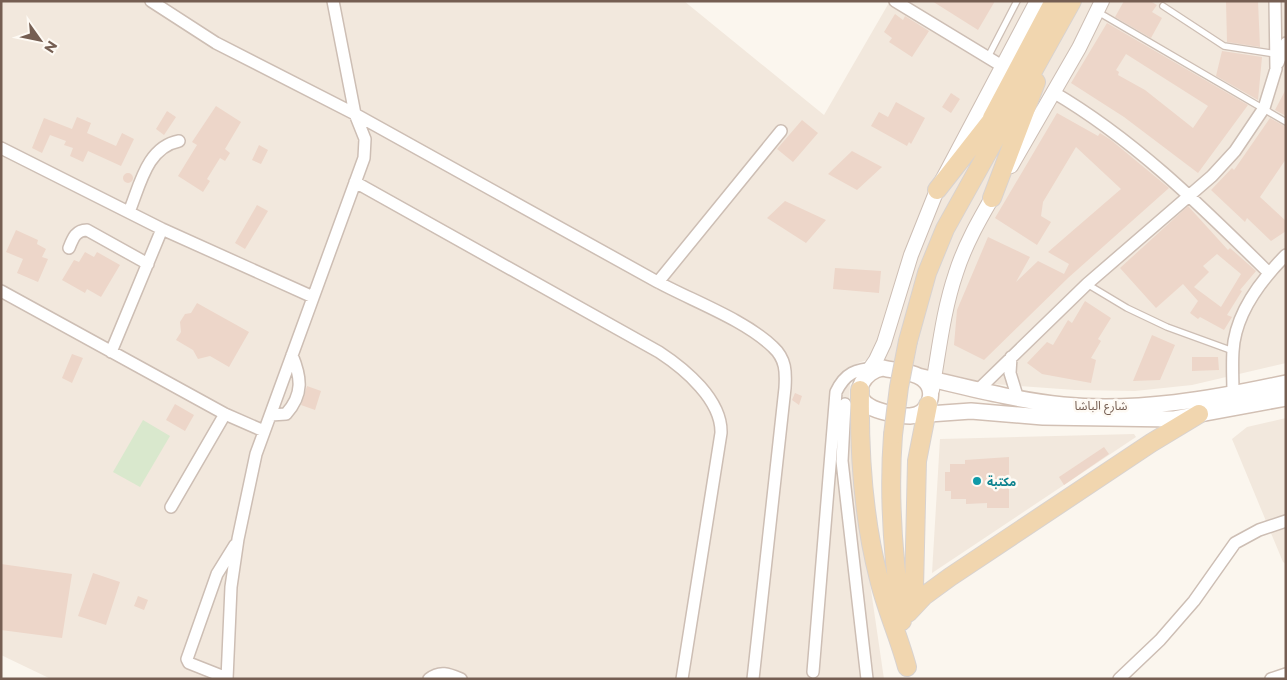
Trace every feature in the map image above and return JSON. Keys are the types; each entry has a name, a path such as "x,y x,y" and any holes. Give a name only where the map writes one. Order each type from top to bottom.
{"main road":[{"path":"1041,1 1045,33"},
{"path":"992,198 1030,98 1054,1"},
{"path":"937,190 991,121 1045,33 1072,1"},
{"path":"1045,33 1094,4"},
{"path":"955,208 1042,54"},
{"path":"907,673 891,529 890,498 899,387 908,341 927,273 991,121"},
{"path":"904,638 914,589 917,461 928,385 918,376"},
{"name":"شارع الباشا","path":"861,390 918,376 1018,399 1064,405 1120,407 1243,397 1286,383"},
{"path":"907,673 878,578 875,562 860,458 861,390 905,415 925,408 1043,417 1134,420 1172,419 1199,414"},
{"path":"908,613 924,596 950,577 1151,443 1199,414 1243,397 1286,398"}],"street":[{"path":"151,1 216,44 355,114 658,282 743,326 775,348 786,369 752,679"},
{"path":"238,540 217,574 187,659 189,663 227,679 231,587 238,540 256,454 365,149 365,139 355,114 333,1"},
{"path":"895,1 1002,66"},
{"path":"867,679 842,460 861,390 884,343 911,254 937,190 1037,1"},
{"path":"1275,1 1276,69"},
{"path":"925,408 934,380 949,297 956,272 976,227 1053,92 1094,4"},
{"path":"978,390 1087,284 1190,196 1224,163 1264,108 1286,42"},
{"path":"1053,92 1118,134 1190,196 1268,272"},
{"path":"658,282 780,131"},
{"path":"129,212 154,154 166,145 179,141"},
{"path":"1,148 162,229 313,297"},
{"path":"354,182 659,352 682,370 714,406 720,419 720,433 682,679"},
{"path":"111,352 162,229"},
{"path":"69,248 78,232 88,230 148,264"},
{"path":"1243,397 1233,351 1239,325 1255,292 1268,272 1286,254"},
{"path":"1,291 225,414 264,431"},
{"path":"270,415 286,414 293,406 301,378 292,354"},
{"path":"1011,357 1012,381 1018,399"},
{"path":"813,672 861,390"},
{"path":"171,507 225,414"},
{"path":"1119,679 1160,640 1194,602 1235,542 1254,532 1286,520"},
{"path":"429,679 444,673 461,679"},
{"path":"1271,679 1286,674"}],"lane":[{"path":"988,57 1018,1"},
{"path":"1094,4 1212,80 1286,122"},
{"path":"1163,6 1224,46 1276,54"},
{"path":"1087,284 1127,308 1166,327 1233,351"}],"shaded area":[{"path":"1,1 684,1 824,115 890,1 1286,1 1286,363 1192,385 1135,391 1075,390 993,384 881,359 873,358 858,363 851,371 848,413 853,467 884,679 51,679 1,655"},
{"path":"1286,418 1286,564 1283,562 1232,439 1247,427"},
{"path":"1134,434 1136,437 932,573 940,439"}],"green space":[{"path":"143,420 170,436 140,487 113,472"}],"building":[{"path":"932,1 995,1 978,30"},
{"path":"1124,1 1150,1 1157,5 1152,12 1162,18 1151,38 1115,17"},
{"path":"1226,1 1258,1 1260,47 1227,42"},
{"path":"895,14 903,20 905,16 929,31 912,57 889,42 892,38 884,32"},
{"path":"1107,23 1248,105 1198,173 1124,117 1071,83","holes":["1126,54 1208,106 1193,128 1145,90 1118,75 1119,72 1116,70"]},
{"path":"1222,51 1262,57 1258,100 1216,76"},
{"path":"1286,89 1286,116 1275,110"},
{"path":"951,93 960,99 951,113 942,107"},
{"path":"896,102 925,118 911,144 909,142 907,146 871,126 879,112 888,117"},
{"path":"216,106 241,122 225,149 230,153 225,161 220,158 207,179 210,181 203,192 178,176 197,145 192,142"},
{"path":"167,111 176,117 164,135 156,129"},
{"path":"1057,113 1098,136 1100,133 1111,140 1169,188 1068,278 984,360 954,345 957,310 988,237 1030,257 1016,282 1038,261 1064,274 1069,264 1048,252 1121,189 1076,147 1043,202 1041,216 1051,222 1037,245 995,218"},
{"path":"77,117 91,123 87,133 116,146 122,133 134,139 121,166 88,151 83,162 70,156 73,148 64,145 66,141 50,135 42,153 32,148 44,118 72,129"},
{"path":"1270,118 1286,127 1286,159 1260,197 1286,221 1286,231 1271,241 1247,218 1245,222 1211,190 1232,168 1234,170"},
{"path":"802,120 818,133 793,162 777,149"},
{"path":"259,145 268,150 261,164 252,160"},
{"path":"852,151 882,167 857,190 828,174"},
{"path":"126,173 130,173 133,178 132,182 126,183 123,180 123,176"},
{"path":"785,201 826,220 806,243 767,218"},
{"path":"257,205 268,211 245,249 235,243"},
{"path":"1188,206 1228,250 1230,248 1256,271 1240,290 1242,291 1227,315 1232,317 1224,330 1200,317 1198,319 1190,313 1198,301 1183,284 1156,308 1120,268","holes":["1217,254 1241,274 1221,307 1194,287 1209,272 1203,266"]},
{"path":"16,230 38,240 37,244 46,249 42,257 48,259 38,282 17,273 23,259 6,252"},
{"path":"85,252 94,257 97,252 120,265 101,297 87,289 85,293 62,280 74,260 79,262"},
{"path":"835,268 881,271 879,293 833,289"},
{"path":"1085,301 1111,318 1098,339 1101,341 1091,358 1096,360 1091,383 1042,374 1027,363 1047,342 1053,345 1068,320 1072,323"},
{"path":"197,303 249,332 229,367 210,356 198,359 193,350 176,340 181,332 180,322 185,314 191,313"},
{"path":"1152,335 1175,345 1160,380 1133,381"},
{"path":"72,354 83,358 72,383 62,378"},
{"path":"1192,357 1218,357 1219,370 1192,371"},
{"path":"307,386 321,391 315,410 301,405"},
{"path":"795,393 802,396 799,405 792,400"},
{"path":"175,404 194,415 185,431 166,420"},
{"path":"1104,447 1109,454 1064,485 1059,477"},
{"name":"مكتبة","path":"1009,457 1009,508 987,508 987,503 966,504 966,499 951,499 951,491 945,491 945,472 950,472 950,464 965,464 965,460"},
{"path":"1,564 72,574 62,638 1,630"},
{"path":"93,573 120,582 106,625 78,616"},
{"path":"138,596 148,600 144,610 134,606"}],"place":[{"name":"مكتبة","path":"977,481"}]}
